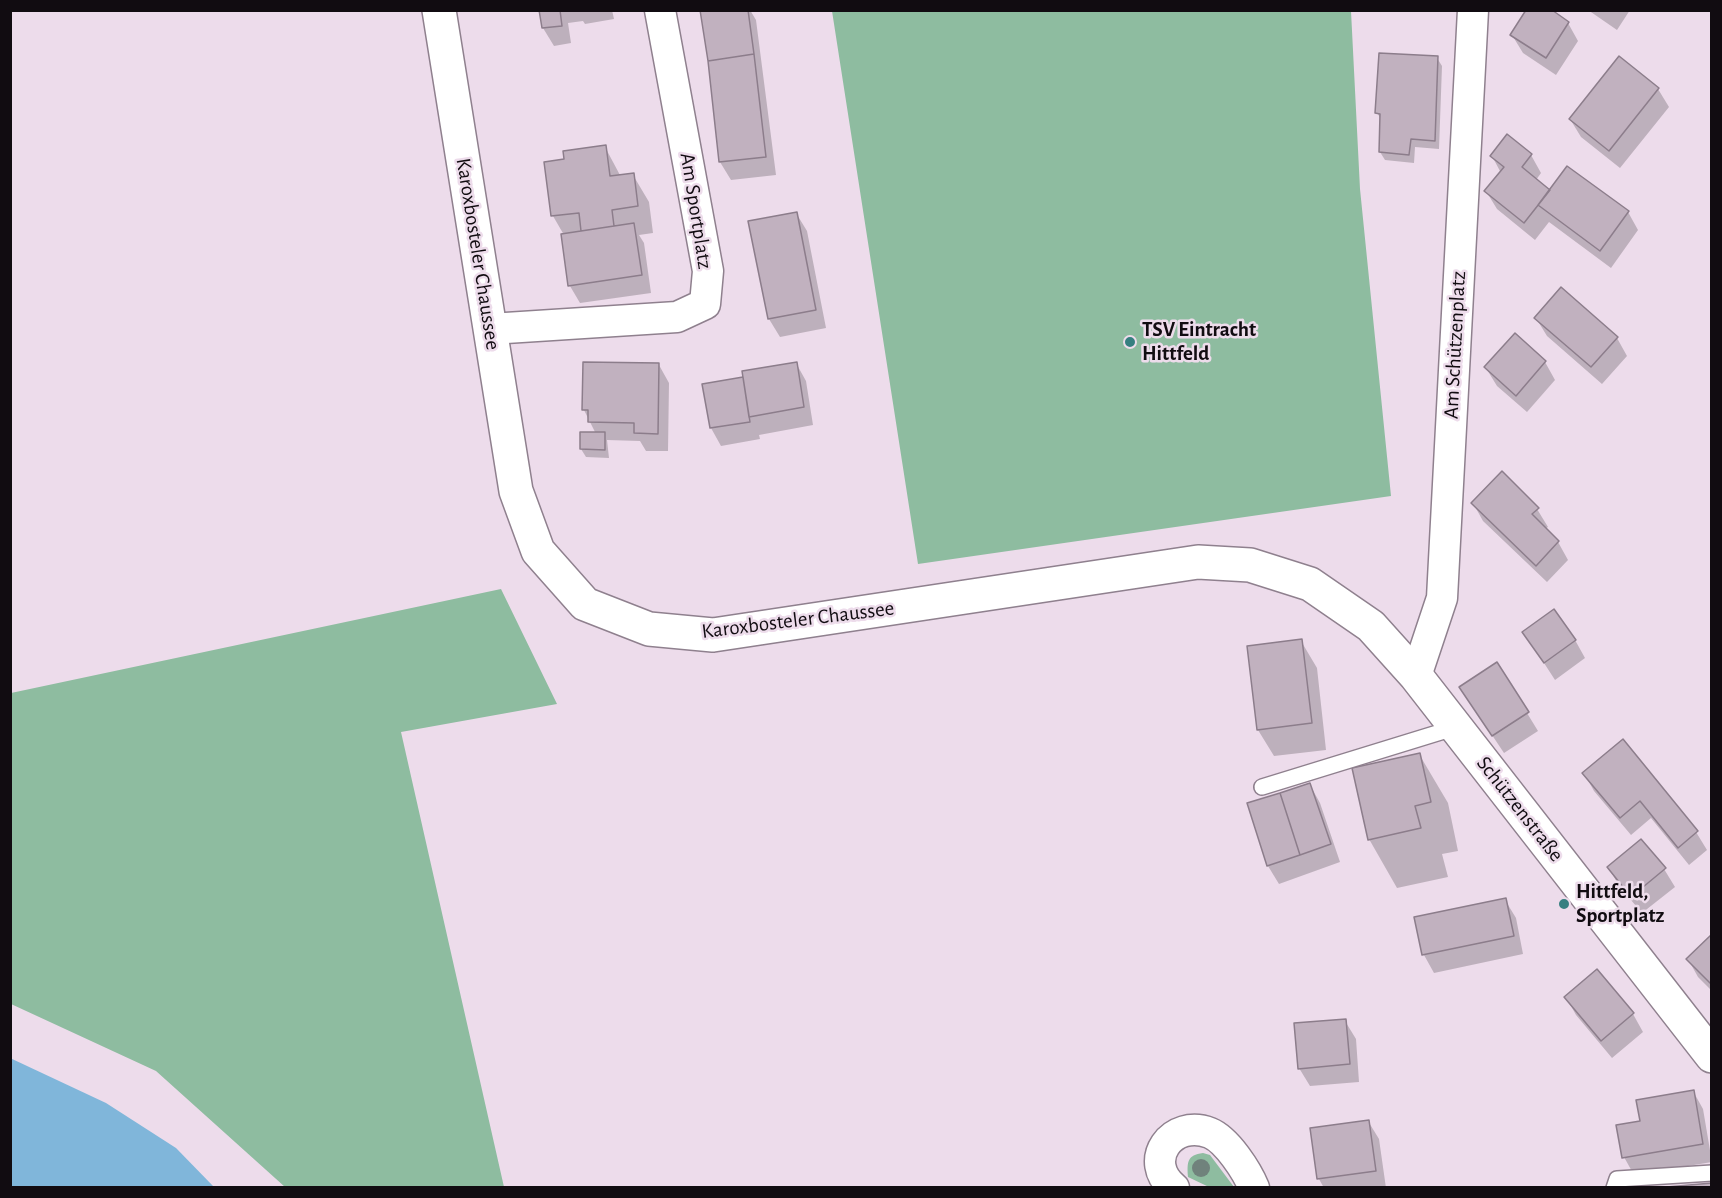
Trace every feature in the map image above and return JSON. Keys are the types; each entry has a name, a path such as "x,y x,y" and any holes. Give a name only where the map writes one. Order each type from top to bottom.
{"street":[{"name":"Karoxbosteler Chaussee","path":"439,10 516,491 538,551 585,603 649,629 713,635 1198,562 1250,565 1310,584 1371,626 1416,676"},
{"name":"Am Sportplatz","path":"490,329 678,317 705,304 708,271 660,10"},
{"name":"Am Schützenplatz","path":"1416,676 1442,598 1473,10"},
{"name":"Schützenstraße","path":"1416,676 1712,1056"},
{"path":"1174,1188 1160,1171 1165,1143 1172,1136 1195,1131 1211,1134 1229,1150 1248,1174 1254,1188"}],"lane":[{"path":"1262,787 1457,727"},
{"path":"1614,1188 1617,1179 1712,1173"}],"green space":[{"name":"TSV Eintracht Hittfeld","path":"832,11 1351,11 1360,189 1391,496 918,564"},
{"path":"501,589 557,704 401,732 504,1187 285,1187 156,1071 11,1004 11,693"},
{"path":"1203,1153 1210,1155 1234,1187 1209,1187 1188,1177 1189,1160 1194,1155"}],"water":[{"path":"10,1058 106,1103 176,1148 214,1187 11,1187"}],"building":[{"path":"539,10 560,10 562,26 542,28"},
{"path":"700,10 748,10 754,54 708,61"},
{"path":"1526,10 1552,10 1569,22 1546,58 1510,35"},
{"path":"1379,53 1438,56 1435,141 1411,139 1409,155 1379,152 1380,114 1375,113"},
{"path":"754,54 766,157 719,162 708,61"},
{"path":"1619,56 1659,88 1609,151 1569,119"},
{"path":"1507,134 1532,154 1522,167 1550,190 1524,223 1484,191 1504,167 1490,156"},
{"path":"606,145 610,176 634,173 638,206 612,210 614,226 581,231 579,213 551,216 544,162 564,159 563,151"},
{"path":"1567,166 1629,211 1600,251 1538,205"},
{"path":"797,212 816,310 768,319 748,221"},
{"path":"634,223 642,275 568,286 561,234"},
{"path":"1561,287 1618,337 1591,367 1534,318"},
{"path":"1515,333 1546,361 1516,396 1484,367"},
{"path":"583,362 659,363 658,434 634,433 634,423 588,422 588,410 582,410"},
{"path":"797,362 804,407 749,417 742,371"},
{"path":"743,377 750,422 710,428 702,384"},
{"path":"580,432 605,432 605,450 580,449"},
{"path":"1502,471 1539,508 1532,514 1559,541 1536,566 1471,503"},
{"path":"1554,609 1576,640 1544,663 1522,632"},
{"path":"1302,639 1312,723 1257,730 1247,646"},
{"path":"1497,662 1529,712 1492,736 1459,687"},
{"path":"1623,739 1698,831 1678,848 1640,801 1620,818 1582,773"},
{"path":"1420,753 1431,802 1415,806 1421,828 1368,840 1352,768"},
{"path":"1310,783 1331,844 1300,855 1280,793"},
{"path":"1280,793 1300,855 1267,866 1247,803"},
{"path":"1641,839 1666,868 1631,897 1607,867"},
{"path":"1506,898 1514,936 1422,955 1414,917"},
{"path":"1712,934 1712,985 1686,959"},
{"path":"1597,969 1634,1013 1601,1041 1564,997"},
{"path":"1346,1019 1350,1064 1298,1069 1294,1023"},
{"path":"1694,1090 1703,1144 1622,1158 1616,1125 1640,1121 1636,1100"},
{"path":"1369,1120 1376,1171 1317,1179 1310,1128"},
{"path":"1712,1183 1712,1188 1655,1188"}],"place":[{"name":"TSV Eintracht Hittfeld","path":"1130,342"},
{"name":"Hittfeld, Sportplatz","path":"1564,904"}]}
